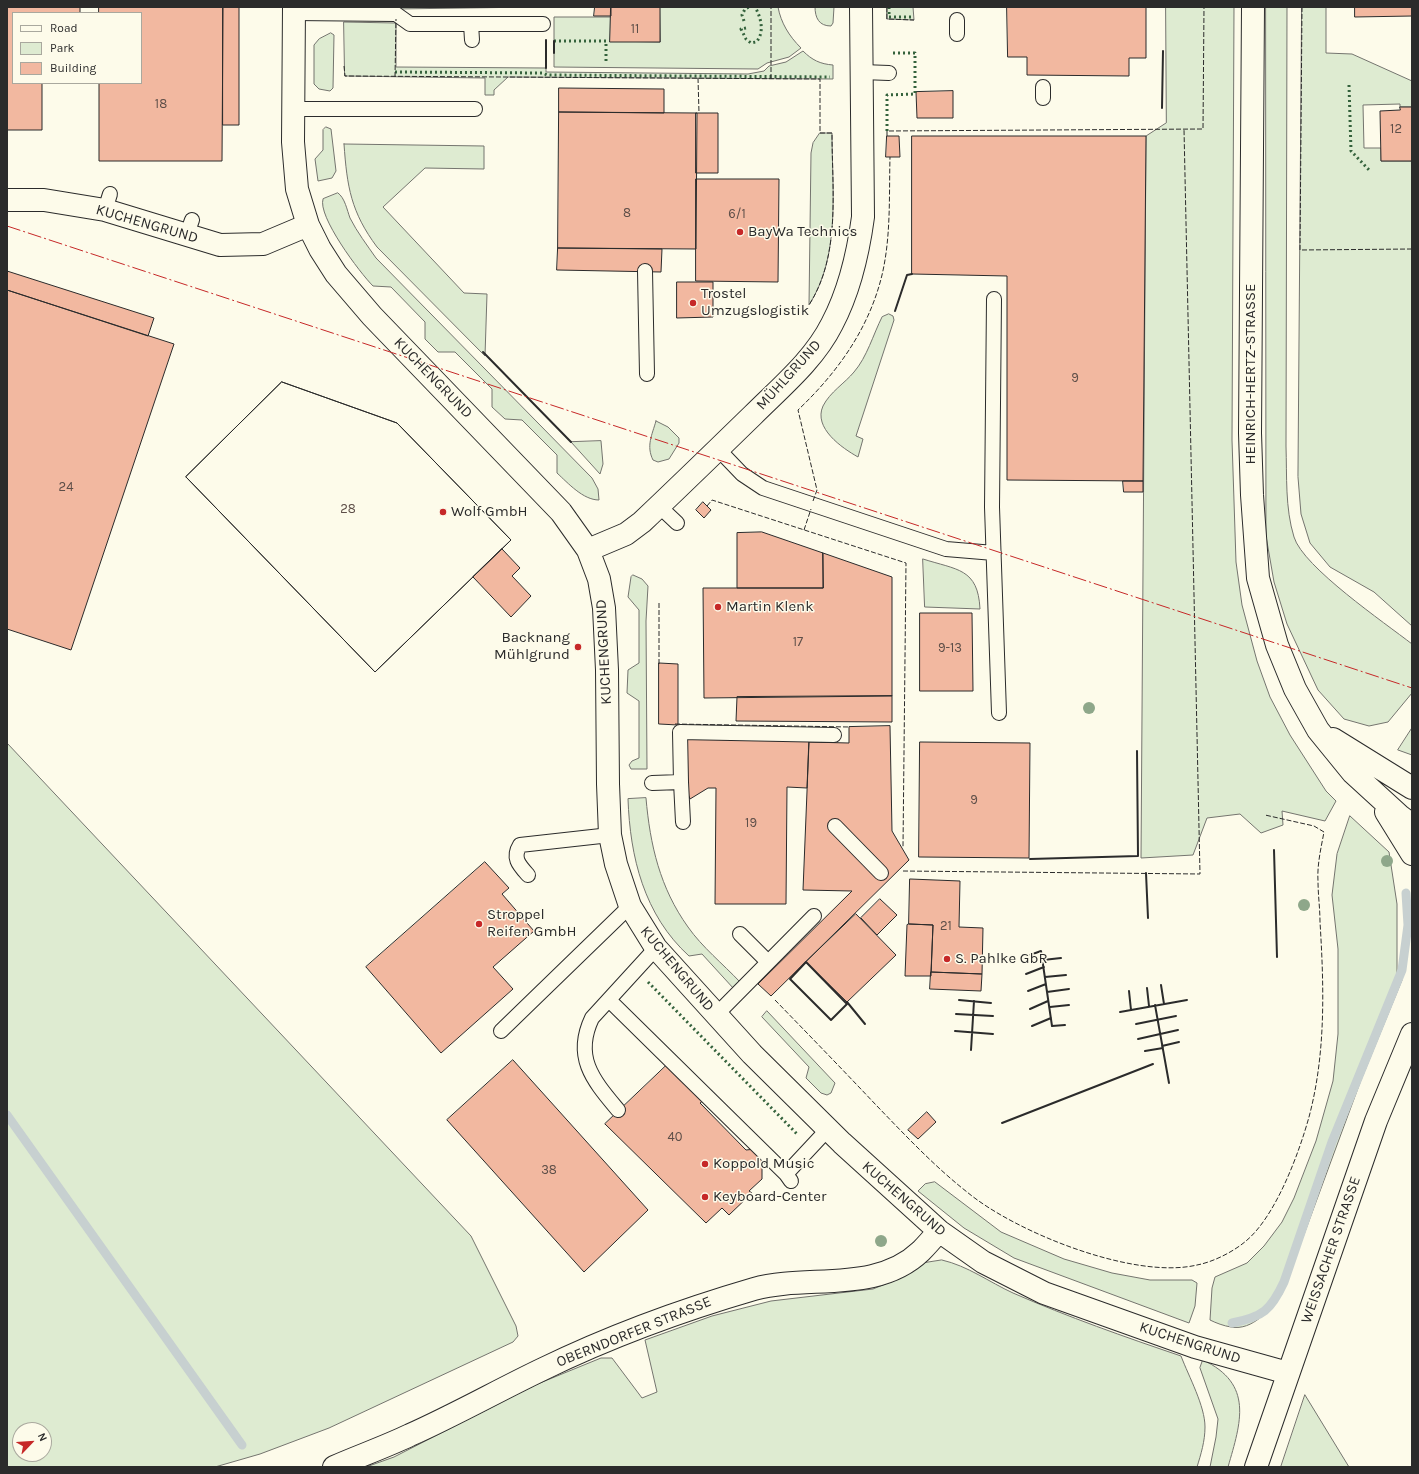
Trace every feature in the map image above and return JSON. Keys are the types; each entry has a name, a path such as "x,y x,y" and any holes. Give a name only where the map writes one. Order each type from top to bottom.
{"street":[{"name":"MÜHLGRUND","path":"588,550 626,534 642,522 790,379 816,350 832,325 848,289 859,247 863,217 862,7"},
{"name":"HEINRICH-HERTZ-STRASSE","path":"1253,7 1250,433 1252,495 1257,563 1263,599 1277,645 1295,689 1318,730 1353,773 1412,825"},
{"name":"KUCHENGRUND","path":"294,10 293,142 297,189 308,226 320,249 336,274 372,316 486,432 561,512 588,550 599,579 604,608 607,670 610,835 616,864 630,906 656,948 752,1054 877,1177 939,1231 984,1262 1044,1293 1196,1348 1288,1373"},
{"name":"KUCHENGRUND","path":"7,200 108,202 190,227 220,244 263,244 308,226"},
{"name":"HEINRICH-HERTZ-STRASSE","path":"1318,730 1411,787"},
{"path":"1353,773 1389,816 1412,854"},
{"name":"WEISSACHER STRASSE","path":"1256,1467 1376,1121 1412,1034"},
{"name":"OBERNDORFER STRASSE","path":"334,1467 411,1435 544,1368 661,1319 766,1286 852,1280 883,1274 901,1266 921,1252 939,1231"}],"lane":[{"path":"294,10 396,14 410,24 543,24"},
{"path":"471,24 472,40"},
{"path":"862,72 889,73"},
{"path":"293,109 475,109"},
{"path":"645,271 647,374"},
{"path":"994,299 992,507 999,713"},
{"path":"718,449 742,474 763,488 812,506 946,549 994,553"},
{"path":"659,506 676,523"},
{"path":"683,822 680,732 834,735"},
{"path":"652,783 681,782"},
{"path":"835,826 881,873"},
{"path":"528,875 516,860 516,852 520,845 610,835"},
{"path":"501,1031 630,906"},
{"path":"716,1015 814,916"},
{"path":"740,934 768,962"},
{"path":"618,1110 592,1077 587,1061 584,1043 586,1031 592,1018 656,948"},
{"path":"609,1000 693,1074 789,1178 828,1129"}],"green space":[{"path":"396,7 534,7 396,9"},
{"path":"660,7 778,7 786,29 801,48 789,57 767,63 758,69 554,67 554,17 611,17 611,41 660,42"},
{"path":"815,7 834,7 833,23 831,26 823,25 818,21"},
{"path":"887,7 913,7 914,20 887,19"},
{"path":"1166,7 1234,7 1232,440 1236,562 1242,605 1257,661 1270,697 1290,735 1326,791 1336,801 1325,821 1282,811 1283,825 1261,833 1240,814 1207,818 1193,855 1141,858 1146,136 1166,123"},
{"path":"1266,7 1287,7 1286,446 1287,492 1291,526 1294,537 1301,549 1328,579 1412,644 1412,693 1388,722 1369,726 1344,719 1318,690 1287,624 1274,582 1266,536"},
{"path":"1302,7 1326,7 1326,53 1352,54 1412,81 1412,107 1400,107 1400,104 1363,105 1364,148 1381,148 1381,161 1412,161 1412,626 1374,592 1330,567 1310,543 1301,514 1298,477"},
{"path":"344,22 396,23 396,67 546,68 546,72 748,74 764,71 769,66 786,62 803,51 816,61 833,65 833,79 508,77 494,90 494,95 485,95 485,78 345,76"},
{"path":"331,33 334,35 333,88 330,91 319,89 314,84 314,45 319,39"},
{"path":"326,127 331,129 336,171 332,178 318,181 315,159 323,150 323,130"},
{"path":"820,133 832,133 832,222 826,265 819,286 809,305 811,153 813,143"},
{"path":"344,144 484,146 484,169 425,168 383,207 464,293 487,294 485,356 377,247 368,234 361,222 352,198 347,173"},
{"path":"338,193 344,201 350,218 376,258 592,478 598,489 599,500 582,494 557,473 557,455 522,420 505,419 492,407 492,389 455,352 438,352 425,339 425,322 391,287 373,286 367,279 341,244 326,218 323,207 323,199"},
{"path":"889,314 893,316 894,320 856,436 863,439 858,457 837,443 825,429 821,414 826,401 859,366 882,317"},
{"path":"656,421 668,427 679,438 679,443 669,459 658,462 653,460 650,450 650,440"},
{"path":"601,441 603,464 600,474 571,442"},
{"path":"923,559 955,569 964,573 970,578 975,585 980,609 925,607"},
{"path":"633,575 642,579 648,586 646,621 647,769 631,769 629,765 632,761 639,758 639,701 627,693 628,670 639,663 639,610 628,597 631,577"},
{"path":"1412,728 1412,755 1398,750"},
{"path":"7,743 471,1236 516,1326 518,1336 513,1342 329,1428 260,1454 215,1467 7,1467"},
{"path":"646,798 650,832 658,866 670,897 688,927 706,948 740,982 734,989 702,954 689,956 674,940 650,904 636,863 629,821 628,799"},
{"path":"1350,816 1389,852 1397,904 1397,976 1402,980 1361,1080 1282,1294 1260,1318 1247,1326 1226,1326 1210,1320 1212,1288 1215,1277 1247,1263 1264,1246 1282,1222 1294,1198 1316,1141 1333,1081 1338,1034 1338,949 1332,895 1337,854"},
{"path":"767,1011 835,1083 831,1093 827,1095 821,1093 806,1078 809,1067 762,1017"},
{"path":"935,1182 1001,1232 1064,1259 1112,1273 1150,1280 1192,1280 1197,1283 1195,1306 1189,1323 1014,1258 964,1228 918,1191 925,1184"},
{"path":"942,1260 961,1266 1004,1289 1055,1310 1181,1356 1200,1401 1204,1419 1204,1437 1197,1467 366,1467 394,1457 535,1385 601,1358 612,1358 642,1398 657,1392 645,1340 712,1316 771,1301 873,1289 900,1278 923,1263"},
{"path":"1203,1360 1219,1370 1230,1381 1237,1393 1240,1406 1239,1420 1237,1435 1228,1467 1210,1467 1218,1419 1200,1368"},
{"path":"1305,1395 1349,1467 1281,1467"}],"building":[{"path":"7,7 80,7 80,12 12,12 12,84 42,84 42,130 7,130"},
{"path":"99,7 223,7 222,161 99,161 99,84 142,84 142,12 99,12"},
{"path":"223,7 239,7 239,125 223,125"},
{"path":"595,7 611,7 611,16 594,16"},
{"path":"611,7 660,7 660,42 610,42"},
{"path":"1007,7 1146,7 1146,58 1129,58 1129,76 1027,75 1027,57 1008,57"},
{"path":"1355,7 1412,7 1412,16 1355,17"},
{"path":"559,88 664,89 664,113 559,112"},
{"path":"953,91 953,118 917,118 916,92"},
{"path":"1400,107 1412,107 1412,161 1381,161 1380,111 1400,110"},
{"path":"559,112 697,113 696,249 558,248"},
{"path":"696,113 718,113 718,173 696,173"},
{"path":"887,136 899,136 900,157 886,157"},
{"path":"912,136 1146,136 1143,481 1007,480 1007,276 912,274"},
{"path":"696,179 779,179 778,282 696,281"},
{"path":"558,248 662,249 661,272 557,270"},
{"path":"7,271 154,318 148,336 7,290"},
{"path":"677,282 713,282 713,317 677,318"},
{"path":"7,290 174,344 71,650 7,629"},
{"path":"282,382 397,423 511,540 375,672 186,477"},
{"path":"282,382 397,423 511,540 375,672 186,477"},
{"path":"1123,481 1143,481 1143,492 1124,492"},
{"path":"703,502 711,510 704,518 696,510"},
{"path":"762,532 823,553 823,588 737,588 737,533"},
{"path":"502,549 520,568 512,576 531,596 511,617 473,577"},
{"path":"823,553 892,577 892,696 704,698 703,588 823,588"},
{"path":"920,613 972,613 973,691 920,691"},
{"path":"659,663 678,664 678,725 659,724"},
{"path":"892,696 892,722 736,721 737,697"},
{"path":"890,726 892,831 909,860 771,996 758,984 852,891 803,890 809,742 849,743 849,727"},
{"path":"686,737 809,738 807,788 787,787 786,904 715,904 716,788 708,788 690,799 686,789"},
{"path":"920,742 1030,743 1029,858 919,857"},
{"path":"485,862 509,888 502,894 534,931 493,967 513,989 441,1053 366,967"},
{"path":"910,879 960,881 959,927 983,928 982,974 931,972 933,925 909,924"},
{"path":"880,899 897,915 877,935 861,918"},
{"path":"856,914 896,955 847,1002 806,962"},
{"path":"907,925 933,925 931,976 905,976"},
{"path":"931,972 982,974 981,991 930,989"},
{"path":"513,1060 648,1210 584,1272 447,1120"},
{"path":"668,1064 704,1100 700,1103 746,1150 756,1149 762,1157 762,1179 749,1191 752,1193 729,1215 722,1208 706,1223 605,1124"},
{"path":"927,1112 936,1122 918,1139 908,1130"}],"waterway":[{"path":"1232,1323 1243,1321 1265,1311 1275,1299 1284,1282 1332,1142 1402,970 1408,925 1406,893"},
{"path":"7,1115 242,1445"}],"hedge":[{"path":"744,21 742,15 745,9 749,7"},
{"path":"746,28 741,29 746,39 751,43 756,42 759,38 761,25 759,15 755,7"},
{"path":"889,7 889,17 913,17"},
{"path":"554,41 606,41 606,61"},
{"path":"887,131 887,95 915,94 915,53 893,53"},
{"path":"395,72 543,73 547,75 830,77"},
{"path":"1349,85 1351,151 1370,171"},
{"path":"648,982 798,1135"}],"fence":[{"path":"771,7 771,79"},
{"path":"887,7 887,19 914,20"},
{"path":"887,136 887,131 1203,129 1204,7"},
{"path":"1302,7 1300,250 1412,249"},
{"path":"395,77 396,19"},
{"path":"344,66 345,76 820,79 820,133 832,133 832,222 826,265 819,286 809,305"},
{"path":"698,78 699,113"},
{"path":"903,871 1200,874 1184,129"},
{"path":"813,501 817,490 798,410 826,381 850,349 869,314 876,295 882,275 887,246 890,157"},
{"path":"707,506 712,500 906,563 903,847"},
{"path":"804,530 811,509"},
{"path":"659,601 659,664"},
{"path":"675,724 849,727"},
{"path":"775,1000 920,1150 943,1172 988,1207 1044,1237 1109,1259 1141,1266 1171,1268 1210,1262 1229,1253 1246,1241 1257,1230 1276,1200 1293,1165 1305,1132 1315,1093 1318,1069 1321,1044 1323,995 1318,875 1324,832 1314,826 1265,815"}],"wall":[{"path":"546,40 546,68"},
{"path":"554,41 554,53"},
{"path":"1162,108 1163,51"},
{"path":"895,311 907,275 912,274"},
{"path":"483,352 571,442"},
{"path":"1030,859 1138,856 1137,751"},
{"path":"1274,850 1277,957"},
{"path":"1146,873 1148,918"},
{"path":"1030,955 1041,951 1052,1026 1065,1025"},
{"path":"1043,960 1061,958"},
{"path":"806,962 847,1004 831,1020 790,979 806,962"},
{"path":"1026,974 1044,967"},
{"path":"1045,977 1066,975"},
{"path":"1028,991 1046,984"},
{"path":"1161,985 1164,1004"},
{"path":"1147,988 1149,1006"},
{"path":"1047,992 1069,989"},
{"path":"1129,991 1131,1010"},
{"path":"959,1000 991,1003"},
{"path":"1120,1012 1187,1000"},
{"path":"971,1050 974,1001"},
{"path":"1030,1009 1048,1001"},
{"path":"847,1002 865,1024"},
{"path":"1050,1007 1069,1005"},
{"path":"1155,1005 1169,1083"},
{"path":"956,1014 993,1016"},
{"path":"1136,1024 1176,1016"},
{"path":"1032,1026 1051,1018"},
{"path":"1138,1039 1178,1030"},
{"path":"955,1031 993,1034"},
{"path":"1162,1046 1179,1042"},
{"path":"1145,1051 1163,1048"},
{"path":"1002,1123 1153,1064"}],"power":[{"path":"7,226 1412,688"}],"place":[{"name":"BayWa Technics","path":"740,232"},
{"name":"Trostel Umzugslogistik","path":"693,303"},
{"name":"Wolf GmbH","path":"443,512"},
{"name":"Martin Klenk","path":"718,607"},
{"name":"Backnang Mühlgrund","path":"578,647"},
{"name":"Stroppel Reifen GmbH","path":"479,924"},
{"name":"S. Pahlke GbR","path":"947,959"},
{"name":"Koppold Music","path":"705,1164"},
{"name":"Keyboard-Center","path":"705,1197"}]}
